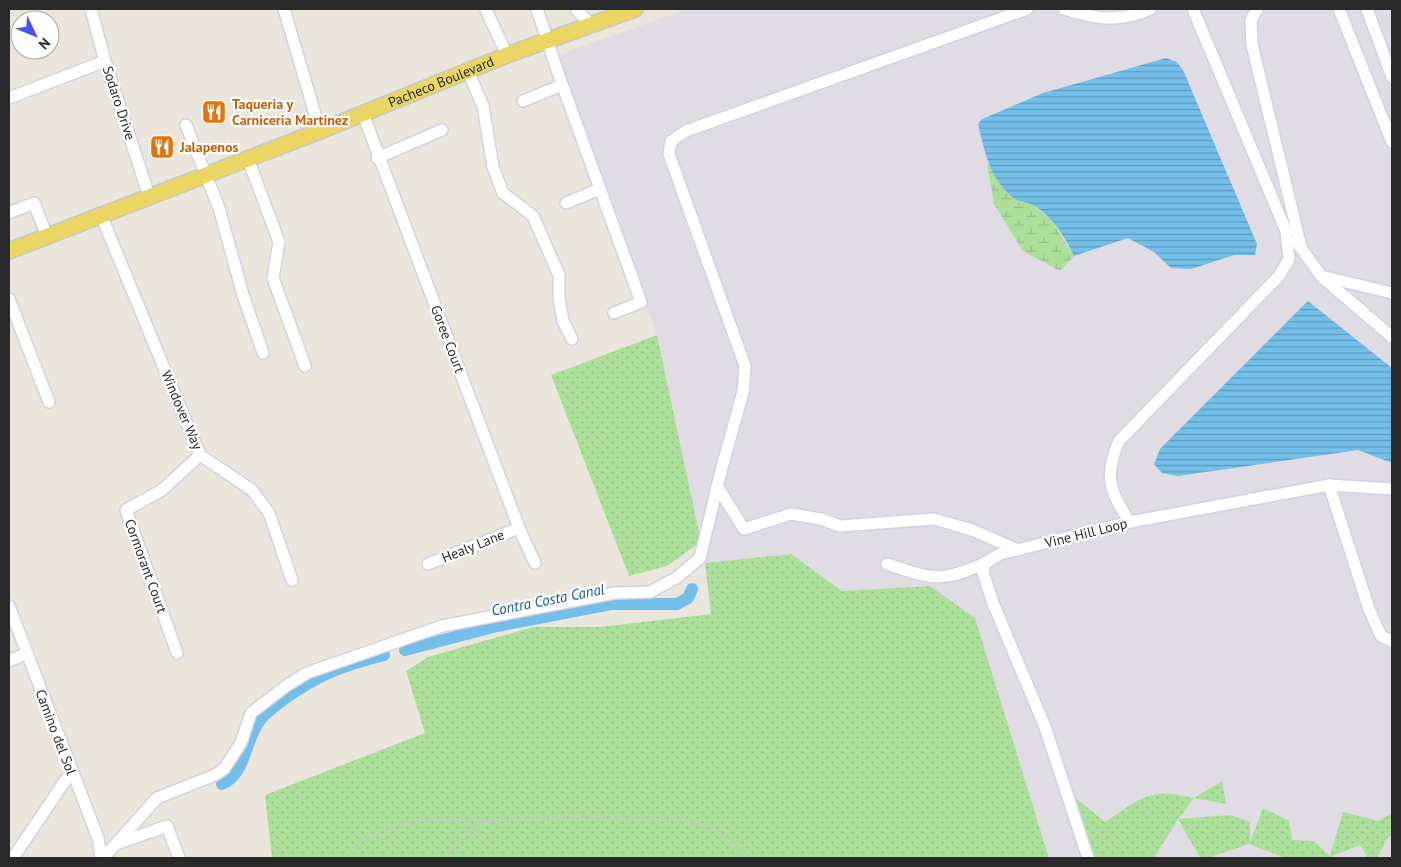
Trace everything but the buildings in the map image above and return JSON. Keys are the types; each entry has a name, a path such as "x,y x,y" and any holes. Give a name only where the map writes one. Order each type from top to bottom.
{"main road":[{"name":"Pacheco Boulevard","path":"9,251 320,131 468,70 635,9"}],"street":[{"name":"Sodaro Drive","path":"91,9 105,61 149,196"},
{"path":"284,9 320,131"},
{"path":"488,9 486,10 507,55"},
{"path":"537,9 562,86 641,302 614,313"},
{"path":"576,9 591,25"},
{"path":"116,844 142,812 157,798 215,775 224,769 241,743 251,713 286,686 307,673 442,626 616,593 650,592 676,578 700,558 717,486 744,392 745,366 669,154 671,141 686,131 1027,9"},
{"path":"1064,9 1102,19 1138,14 1150,9"},
{"path":"1130,522 1118,505 1110,484 1110,460 1119,441 1279,276 1289,259 1286,231 1192,9"},
{"path":"1257,9 1251,20 1252,44 1301,246"},
{"path":"1339,9 1392,142"},
{"path":"1367,9 1392,77"},
{"path":"9,98 105,61"},
{"path":"468,70 483,106 493,167 503,193 534,216 559,275 559,298 563,321 572,339"},
{"path":"523,101 562,86"},
{"name":"Goree Court","path":"362,114 518,528 535,563"},
{"path":"186,125 219,208 243,295 263,353"},
{"path":"377,158 442,130"},
{"path":"248,159 279,242 273,278 305,366"},
{"path":"566,202 600,189"},
{"path":"9,213 34,203 47,236"},
{"name":"Windover Way","path":"102,215 200,455 252,490 269,513 292,580"},
{"path":"1286,231 1301,246 1321,276 1392,337"},
{"path":"1321,276 1392,293"},
{"path":"9,299 49,402"},
{"name":"Cormorant Court","path":"177,653 126,510 162,490 200,455"},
{"path":"1329,485 1369,609 1381,636 1392,642"},
{"name":"Vine Hill Loop","path":"887,564 917,574 941,578 964,573 1000,554 1130,522 1329,485 1392,489"},
{"path":"717,486 744,529 791,514 821,519 840,526 934,519 972,530 1018,550"},
{"name":"Healy Lane","path":"428,564 518,528"},
{"path":"985,563 983,572 993,604 1045,727 1088,858"},
{"name":"Camino del Sol","path":"9,606 71,772 98,838 102,858"},
{"path":"9,661 27,653"},
{"path":"13,858 71,772"},
{"name":"Camino del Sol","path":"102,858 116,844 166,826 179,858"}],"path":[{"path":"348,858 363,838 391,826 415,821 485,821 584,816 686,821 715,827 749,858"},
{"path":"443,858 485,821"}],"shaded area":[{"path":"687,9 1392,9 1392,858 1049,858 974,618 930,586 842,591 791,554 705,563 657,335 553,57"}],"green space":[{"path":"987,163 1013,198 1033,205 1051,220 1074,256 1060,271 1023,251 994,204"},
{"path":"657,335 701,542 667,566 629,576 551,375"},
{"path":"791,554 842,591 930,586 975,618 1049,858 272,858 265,795 425,733 406,671 428,657 533,627 600,627 711,614 705,563"},
{"path":"1222,781 1226,804 1194,798"},
{"path":"1066,790 1105,822 1138,801 1156,794 1194,798 1178,819 1154,858 1088,858"},
{"path":"1263,808 1289,821 1292,840 1314,841 1330,856 1343,812 1378,821 1392,813 1392,837 1389,836 1377,858 1368,858 1360,845 1327,858 1285,858 1249,844 1208,858 1200,858 1178,819 1230,815 1250,822 1250,842"}],"water":[{"path":"1166,58 1177,62 1183,70 1257,244 1255,255 1234,255 1191,269 1171,268 1154,252 1128,238 1074,256 1062,234 1046,215 1033,205 1012,197 998,181 989,164 978,124 982,119 1043,93"},
{"path":"1308,301 1392,368 1392,463 1358,450 1178,476 1162,473 1154,464 1160,449"}],"waterway":[{"name":"Contra Costa Canal","path":"405,650 497,626 611,604 677,604 688,598 692,589"},
{"name":"Contra Costa Canal","path":"222,784 236,772 255,728 262,717 271,709 319,677 343,667 384,655"}],"place":[{"name":"Taqueria y Carniceria Martinez","path":"214,112"},
{"name":"Jalapenos","path":"162,147"}]}
